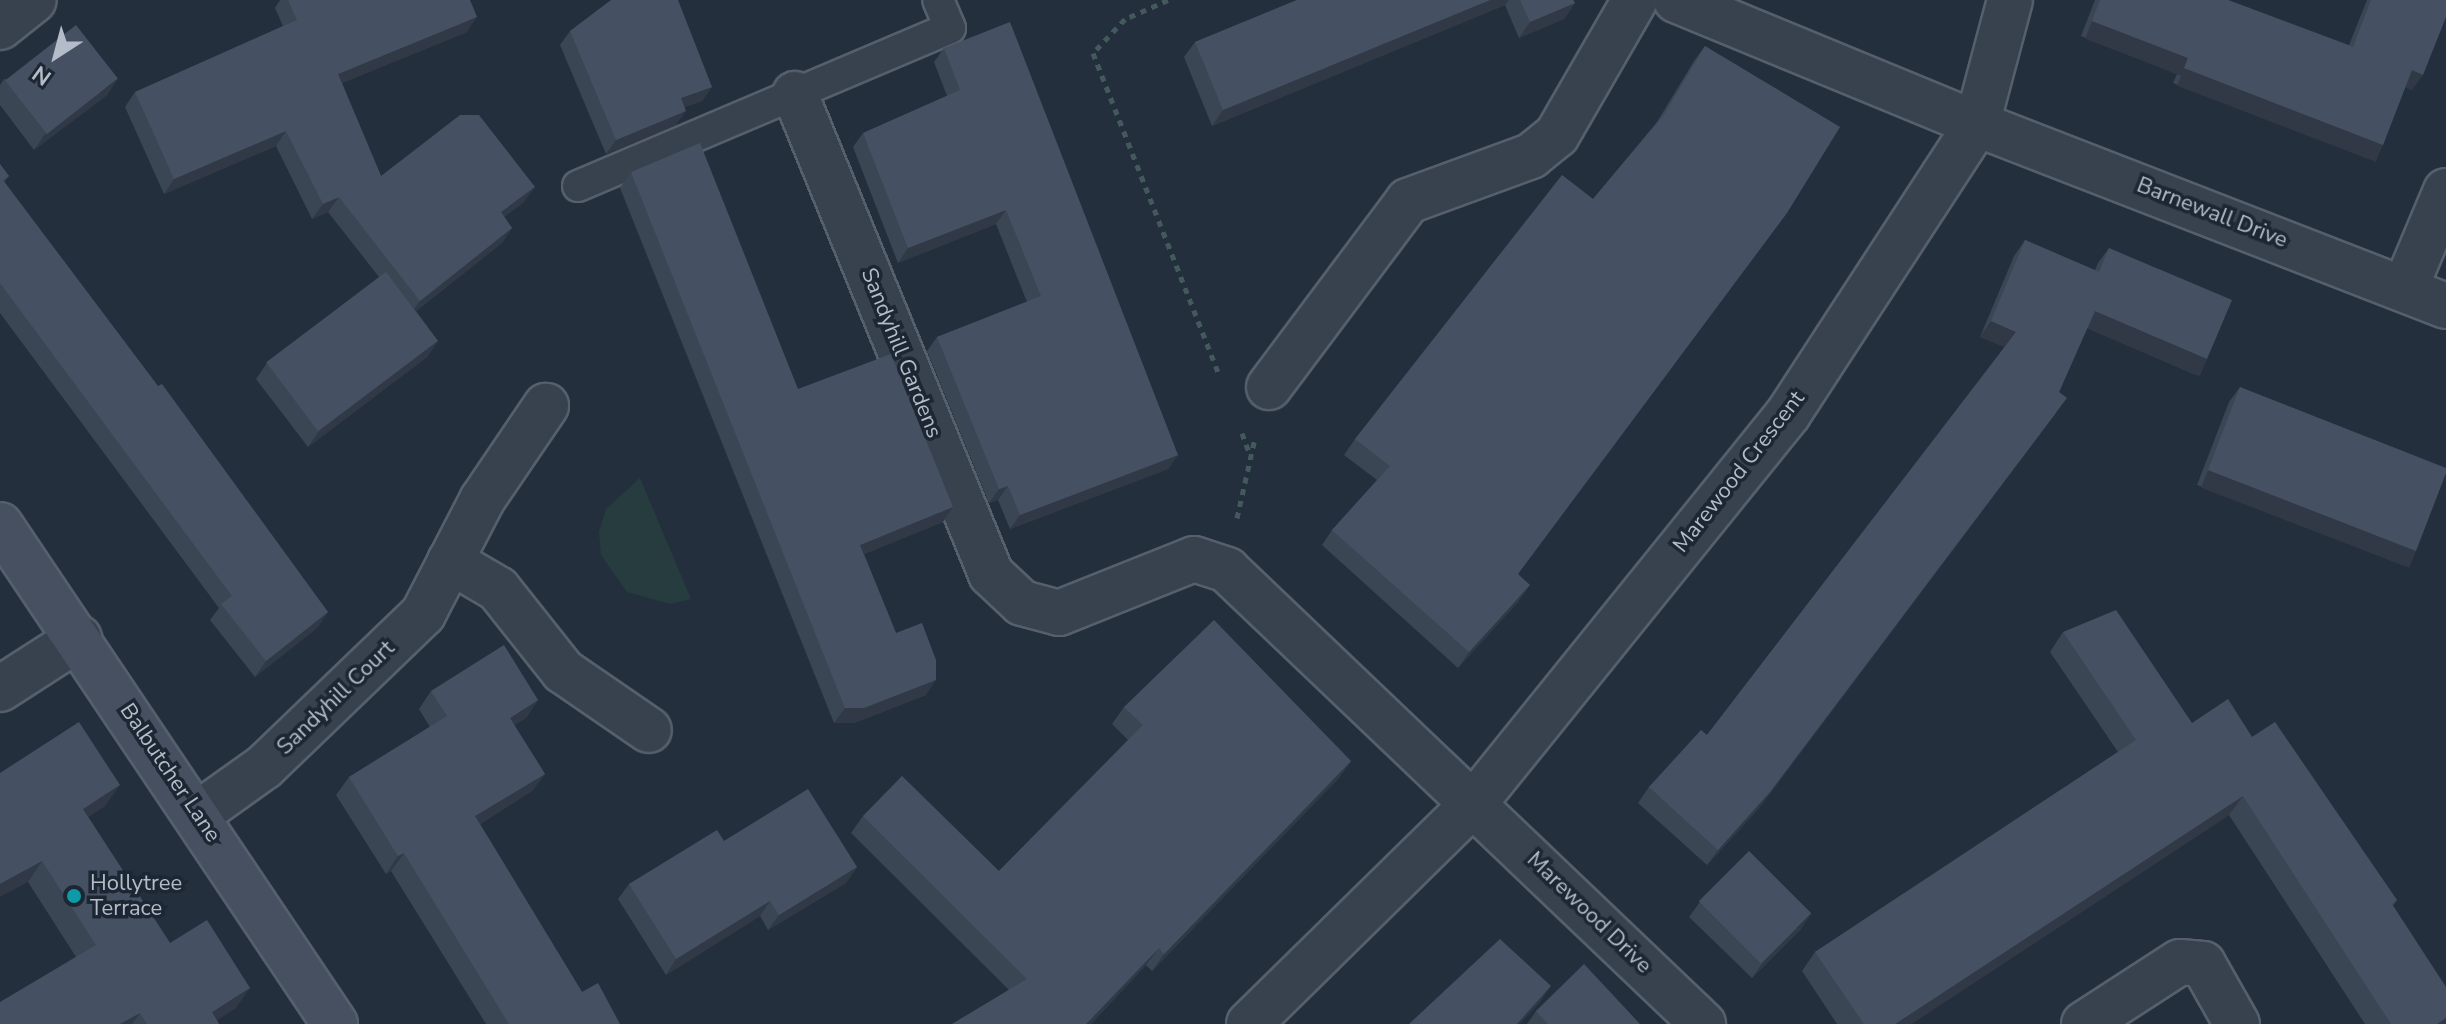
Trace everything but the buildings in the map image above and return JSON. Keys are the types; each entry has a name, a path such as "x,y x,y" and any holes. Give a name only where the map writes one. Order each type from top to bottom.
{"street":[{"path":"0,27 34,0"},
{"path":"1269,387 1408,201 1531,156 1557,135 1635,0"},
{"path":"1676,0 1977,124"},
{"name":"Marewood Crescent","path":"1249,1024 1475,802 1788,414 1977,124 2010,0"},
{"name":"Sandyhill Gardens","path":"795,94 991,574 1022,603 1059,613 1194,559 1227,570"},
{"name":"Barnewall Drive","path":"1977,124 2406,286 2446,306"},
{"path":"2406,286 2446,191"},
{"name":"Sandyhill Court","path":"198,814 264,767 423,614 482,500 546,406"},
{"name":"Balbutcher Lane","path":"0,525 198,814 335,1024"},
{"path":"450,561 498,589 563,671 649,730"},
{"path":"1227,570 1475,802"},
{"path":"0,689 79,638"},
{"name":"Marewood Drive","path":"1475,802 1703,1024"},
{"path":"2084,1024 2180,962 2203,964 2237,1024"}],"lane":[{"path":"578,186 950,28 938,0"}],"path":[{"path":"1168,0 1125,19 1093,53 1221,380"},
{"path":"1227,570 1250,455 1269,387"},
{"path":"1239,425 1250,455"}],"green space":[{"path":"640,478 691,599 670,604 627,592 601,555 599,532 606,509"}],"place":[{"name":"Hollytree Terrace","path":"74,896"}]}
